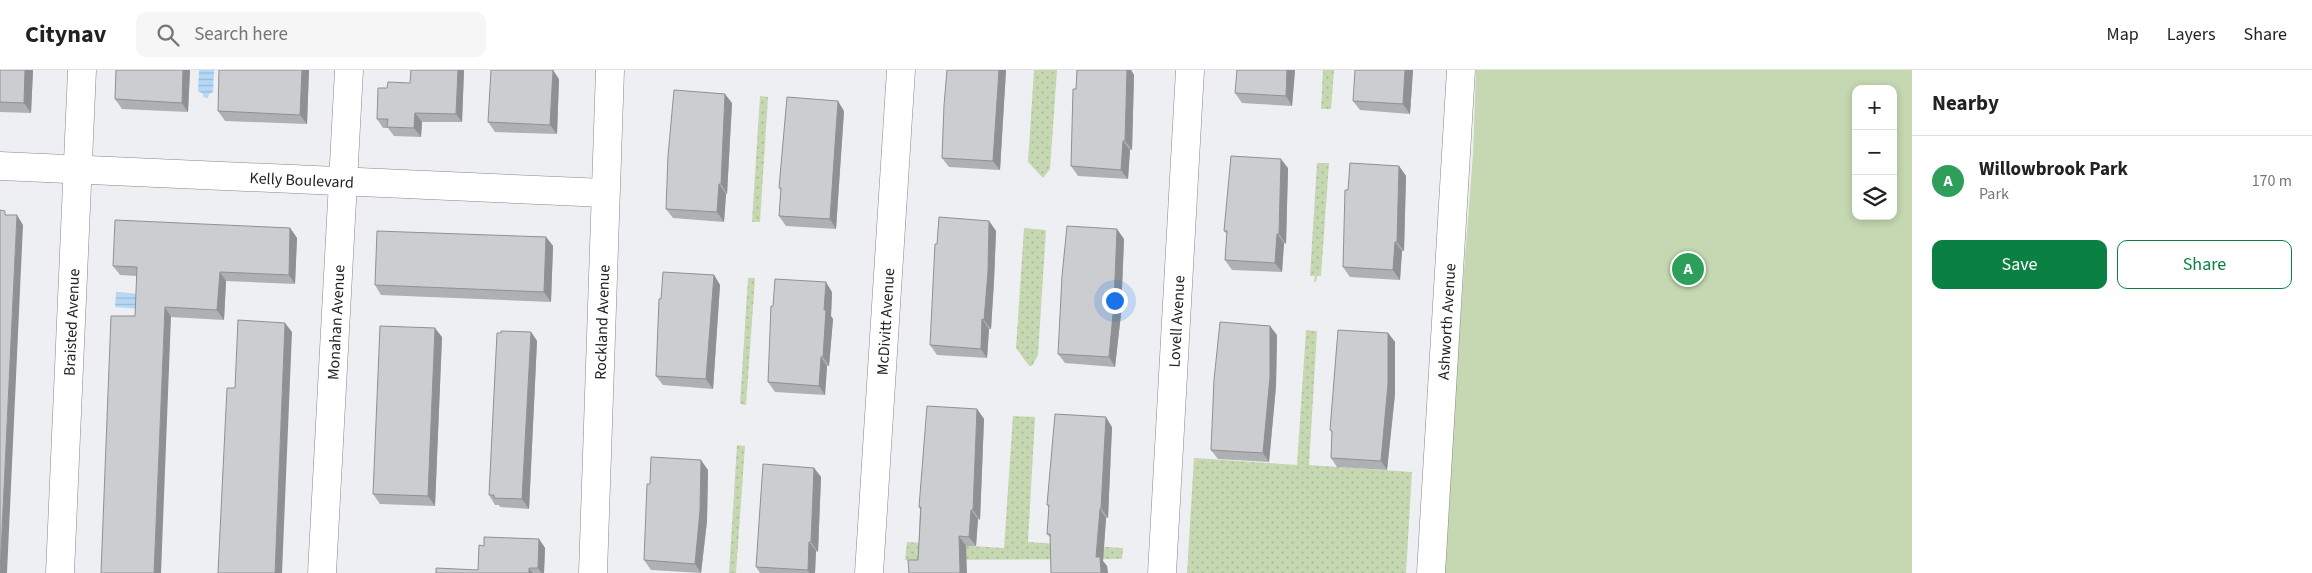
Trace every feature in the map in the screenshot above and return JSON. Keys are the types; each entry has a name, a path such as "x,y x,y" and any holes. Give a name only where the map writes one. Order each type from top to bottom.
{"street":[{"name":"Braisted Avenue","path":"60,573 82,70"},
{"name":"Monahan Avenue","path":"322,573 349,70"},
{"name":"Rockland Avenue","path":"593,573 610,70"},
{"name":"McDivitt Avenue","path":"869,573 901,70"},
{"name":"Lovell Avenue","path":"1162,573 1190,70"},
{"name":"Ashworth Avenue","path":"1431,573 1461,70"},
{"name":"Kelly Boulevard","path":"0,166 605,193"}],"green space":[{"path":"1034,70 1057,70 1050,169 1043,178 1028,162"},
{"path":"1323,70 1334,70 1331,109 1321,109"},
{"path":"1476,70 1912,70 1912,573 1444,573 1473,154"},
{"path":"760,96 768,97 760,222 752,222"},
{"path":"1317,163 1329,163 1321,276 1317,276 1316,282 1314,282 1315,276 1310,276"},
{"path":"1024,228 1046,230 1038,355 1032,366 1029,366 1016,348"},
{"path":"748,278 755,278 746,405 740,404"},
{"path":"1306,330 1317,331 1309,465 1412,472 1406,573 1187,573 1194,458 1297,465"},
{"path":"1013,416 1035,417 1028,542 1123,548 1122,559 905,560 907,542 1004,548"},
{"path":"737,445 745,446 736,573 729,573"}],"water":[{"path":"199,70 214,70 213,92 209,94 208,98 203,97 203,94 198,91"},
{"path":"116,292 140,294 140,309 115,307"}],"building":[{"path":"0,70 25,70 24,103 0,102"},
{"path":"116,70 183,70 182,103 115,99"},
{"path":"219,70 302,70 300,115 218,111"},
{"path":"411,70 458,70 456,114 415,113 414,128 387,127 388,119 377,119 378,88 387,88 388,82 410,83"},
{"path":"491,70 553,70 550,125 488,122"},
{"path":"947,70 999,70 993,161 942,158"},
{"path":"1077,70 1127,70 1125,141 1123,141 1121,170 1071,166 1073,89 1076,89"},
{"path":"1237,70 1287,70 1286,96 1235,93"},
{"path":"1355,70 1405,70 1403,104 1353,101"},
{"path":"674,90 725,94 721,184 719,184 717,212 666,209 668,156"},
{"path":"787,97 838,101 830,219 779,216 781,188 779,188"},
{"path":"1231,156 1281,159 1279,234 1277,234 1275,263 1225,260 1227,231 1224,231"},
{"path":"1350,163 1399,166 1397,242 1395,242 1393,270 1343,267 1345,190 1348,190"},
{"path":"0,210 5,211 5,215 17,215 0,573"},
{"path":"939,217 989,221 988,272 984,320 982,319 981,349 930,345 935,244 937,244"},
{"path":"115,220 290,228 289,275 220,272 217,310 165,307 154,573 101,573 111,316 135,316 137,267 113,266"},
{"path":"1067,226 1117,229 1114,304 1109,357 1058,354"},
{"path":"377,231 546,237 544,292 375,285"},
{"path":"663,272 714,275 706,379 656,376 659,299 661,299"},
{"path":"775,279 826,282 823,357 821,357 819,386 768,382 771,306 773,306"},
{"path":"238,320 285,323 275,573 218,573 227,388 235,388"},
{"path":"1220,322 1270,326 1270,377 1263,453 1211,450 1214,380"},
{"path":"380,326 435,328 428,496 373,494"},
{"path":"1338,330 1388,333 1388,384 1381,461 1331,458 1332,431 1330,430"},
{"path":"501,331 531,332 522,499 494,498 494,495 489,495 497,333 501,333"},
{"path":"927,406 977,409 973,510 971,510 969,537 959,536 960,573 909,573 908,560 918,560 921,507 919,507"},
{"path":"1055,414 1106,417 1096,557 1100,557 1101,573 1051,573 1050,534 1047,534 1049,505 1047,505"},
{"path":"651,457 701,460 700,511 695,564 644,560 647,484 650,484"},
{"path":"763,464 814,468 808,570 756,567"},
{"path":"484,537 539,539 538,568 529,568 529,573 436,573 436,568 478,570 479,545 484,546"}],"place":[{"name":"Willowbrook Park","path":"1688,269"}]}
